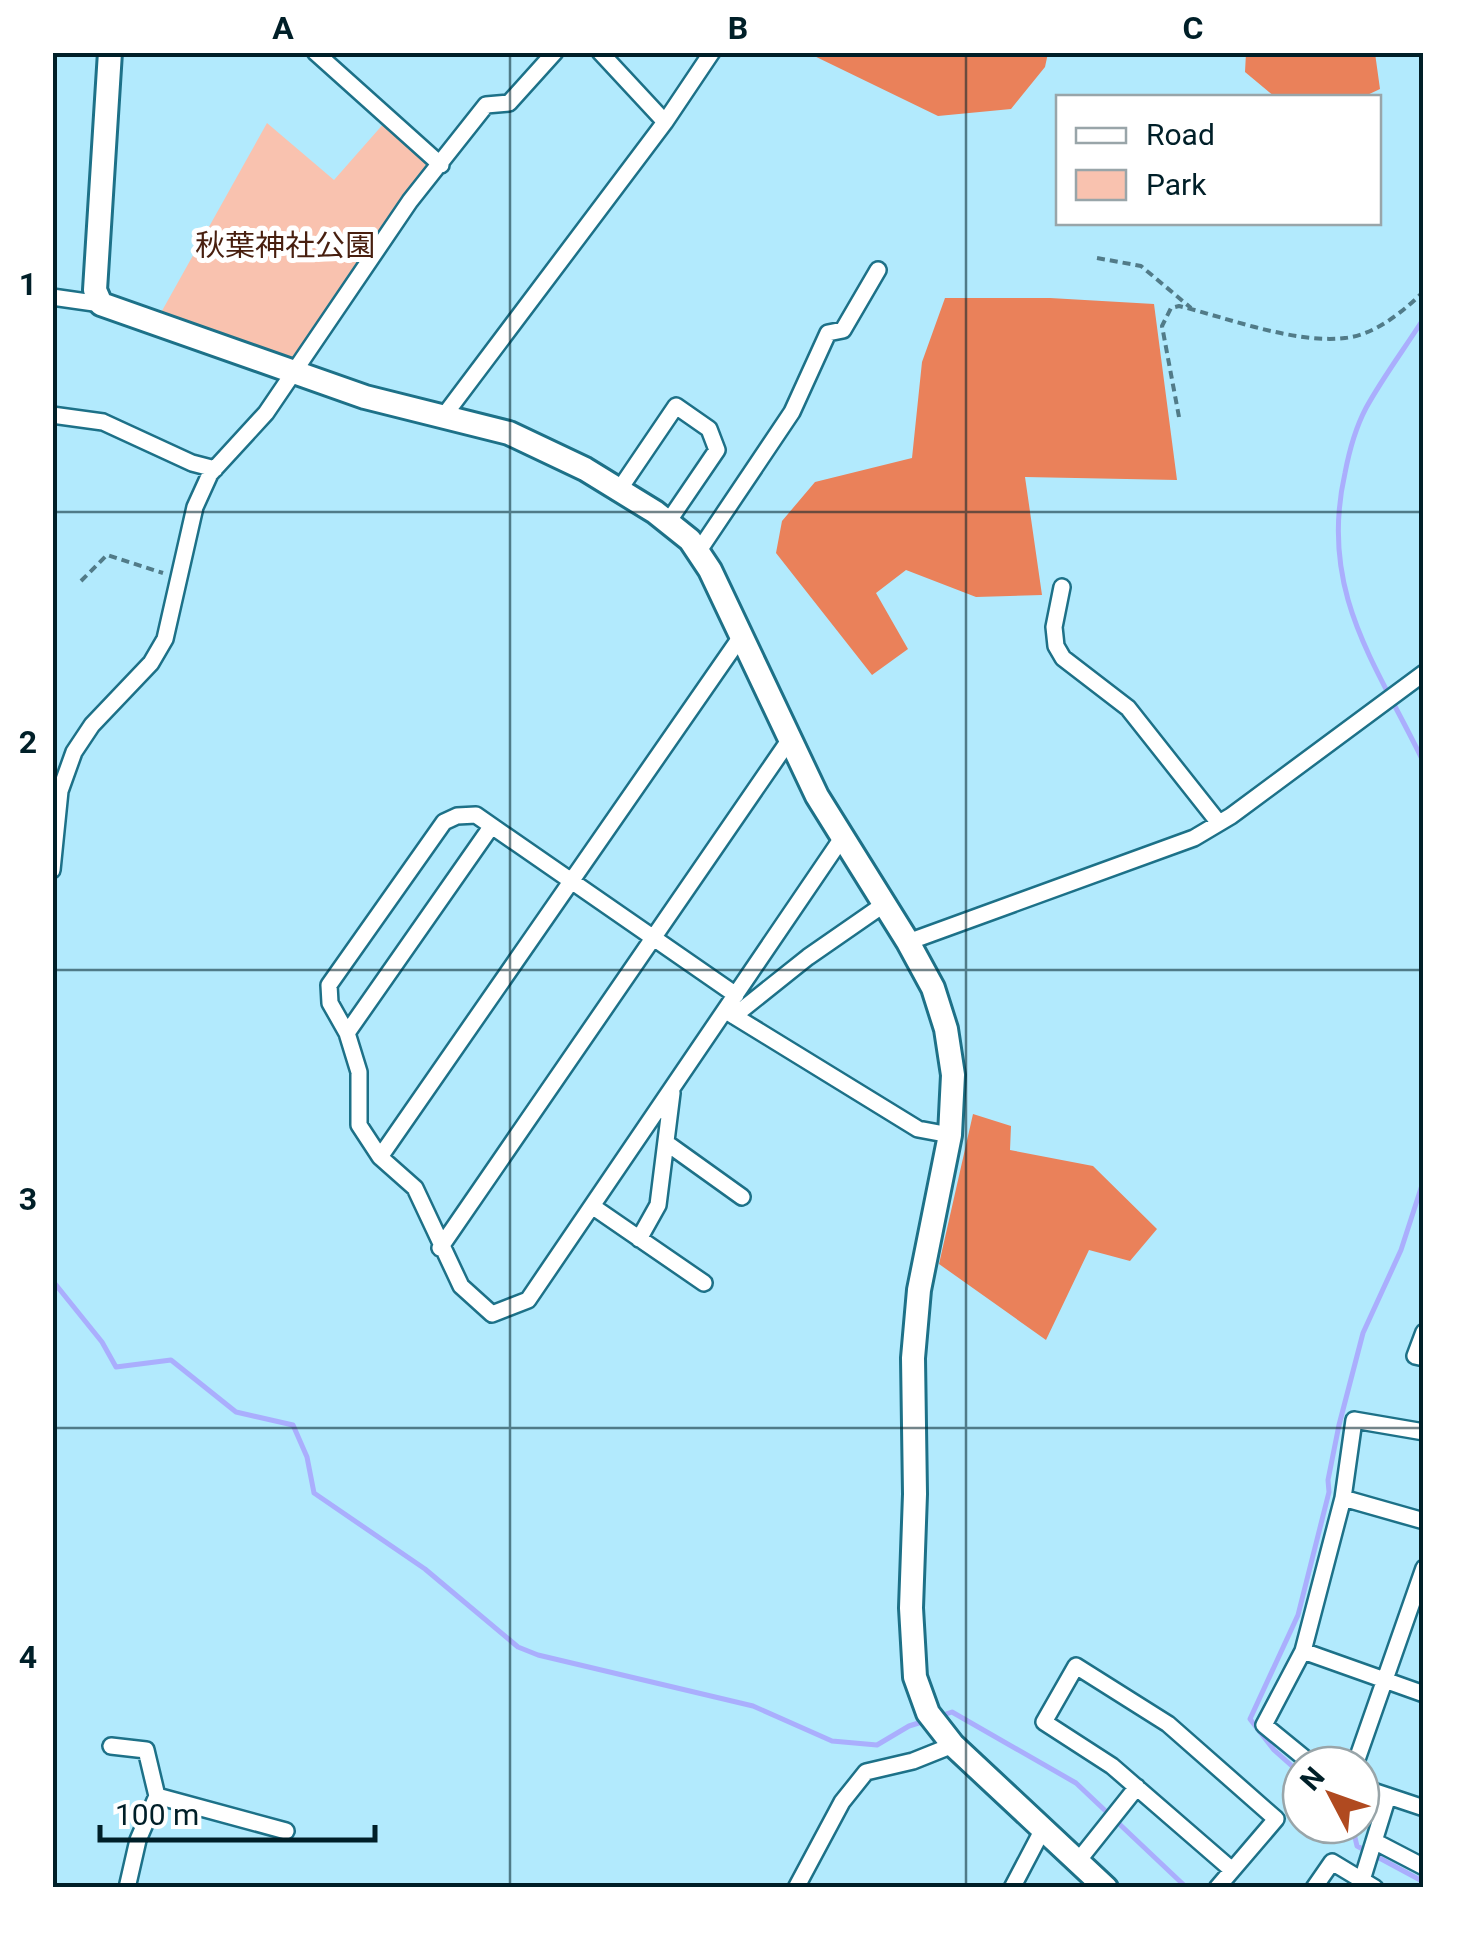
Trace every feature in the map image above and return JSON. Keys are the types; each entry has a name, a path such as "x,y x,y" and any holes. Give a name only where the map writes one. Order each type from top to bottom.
{"street":[{"path":"101,304 96,290 110,52"},
{"path":"315,52 441,166"},
{"path":"52,870 60,791 74,752 92,725 151,663 165,639 195,506 215,469 266,414 410,202 486,105 509,103 555,52"},
{"path":"600,52 665,122"},
{"path":"443,416 665,122 712,52"},
{"path":"698,552 792,412 828,333 844,330 878,270"},
{"path":"52,298 101,304 366,398 509,433 619,490 668,522 698,552 742,635 817,796 933,988 946,1029 953,1076 950,1134 919,1290 913,1358 911,1608 915,1677 928,1713 953,1746 1106,1888"},
{"path":"619,490 676,406 710,429 717,450 668,522"},
{"path":"52,416 103,422 192,463 215,469"},
{"path":"1062,586 1054,627 1056,646 1063,658 1128,708 1219,823"},
{"path":"380,1157 742,635"},
{"path":"908,942 1194,838 1424,673"},
{"path":"440,1248 790,739"},
{"path":"736,994 476,814 444,822 329,986 330,1002 347,1033 359,1072 359,1125 380,1157 415,1188 461,1286 492,1314 528,1300 672,1090 730,1014 883,905"},
{"path":"347,1033 491,826"},
{"path":"730,1014 736,994 842,838"},
{"path":"730,1014 918,1129 950,1134"},
{"path":"639,1238 658,1205 672,1090"},
{"path":"668,1144 742,1196"},
{"path":"592,1206 704,1282"},
{"path":"1424,1332 1414,1356 1424,1358"},
{"path":"1287,1745 1264,1726 1303,1650 1343,1498 1354,1420 1424,1432"},
{"path":"1343,1498 1424,1521"},
{"path":"1362,1745 1424,1568"},
{"path":"1303,1650 1424,1694"},
{"path":"1217,1888 1276,1819 1168,1724 1076,1666 1044,1722 1112,1766 1232,1870"},
{"path":"111,1746 146,1750 157,1796 138,1840 127,1888"},
{"path":"796,1888 842,1802 866,1772 953,1746"},
{"path":"1078,1862 1137,1787"},
{"path":"1381,1794 1424,1808"},
{"path":"157,1796 286,1831"},
{"path":"1381,1819 1388,1796"},
{"path":"1012,1888 1043,1829"},
{"path":"1314,1888 1332,1862 1368,1884 1374,1845"},
{"path":"1380,1845 1424,1867"}],"path":[{"path":"1097,258 1141,266 1192,310"},
{"path":"1180,417 1162,326 1171,308 1311,339 1349,338 1378,326 1424,290"},
{"path":"81,581 108,555 180,578"}],"green space":[{"name":"秋葉神社公園","path":"385,122 431,165 293,366 158,318 267,123 334,180"}],"shaded area":[{"path":"806,52 1048,53 1045,67 1011,109 938,116"},
{"path":"1246,53 1375,53 1380,89 1367,95 1273,95 1245,72"},
{"path":"945,298 1050,298 1154,304 1177,480 1025,477 1042,595 976,597 906,570 876,593 908,649 872,675 776,553 782,521 815,482 912,458 922,362"},
{"path":"973,1114 1011,1126 1010,1150 1093,1166 1157,1229 1130,1261 1089,1250 1046,1340 939,1264"}],"waterway":[{"path":"1424,318 1362,415 1345,473 1339,516 1339,555 1357,626 1424,763"},
{"path":"1281,1756 1250,1719 1298,1615 1363,1333 1401,1250 1424,1179"},
{"path":"52,1280 102,1342 116,1367 171,1360 236,1412 293,1425 307,1457 314,1493 425,1569 518,1647 753,1706 832,1741 877,1745 925,1721"},
{"path":"940,1716 952,1712 1076,1783 1187,1888"},
{"path":"1357,1845 1424,1882"}]}
